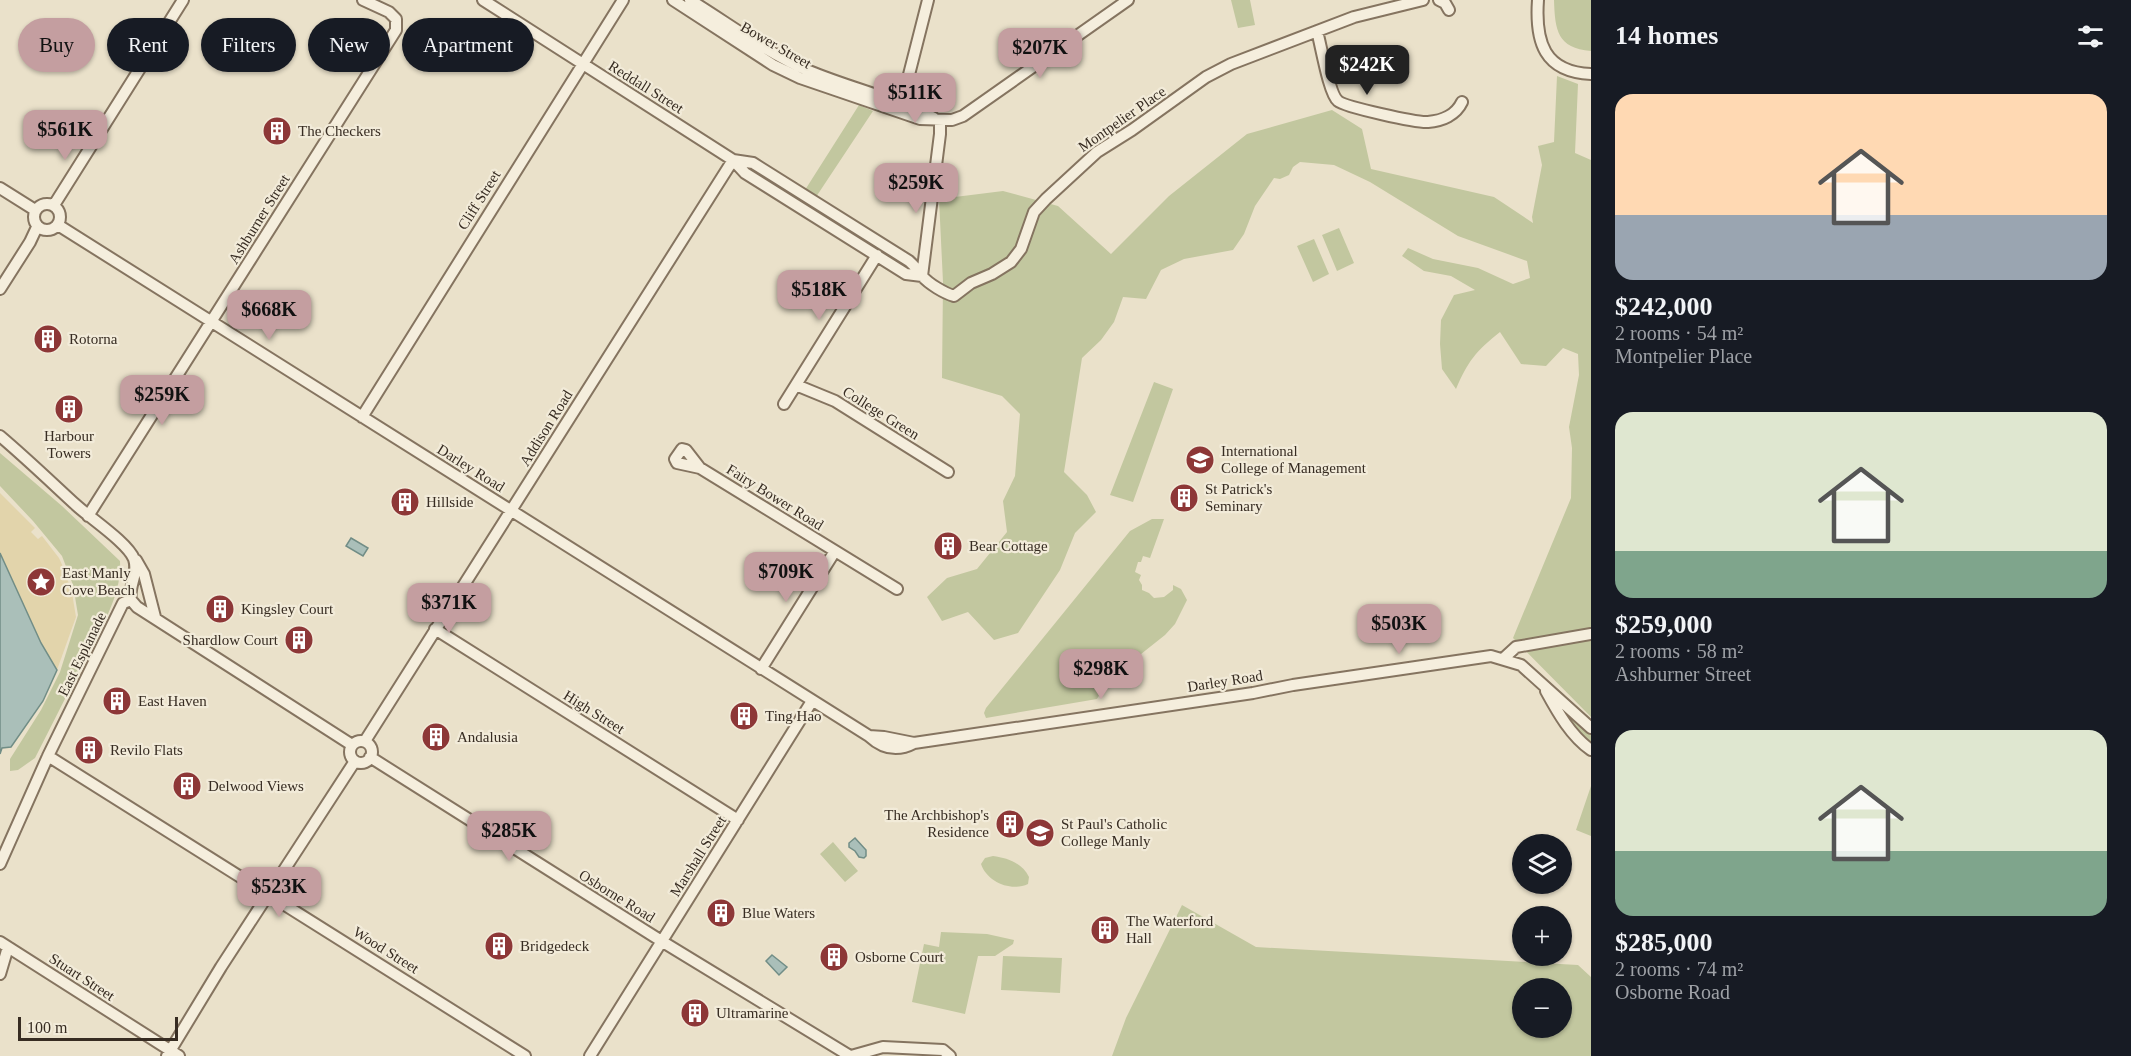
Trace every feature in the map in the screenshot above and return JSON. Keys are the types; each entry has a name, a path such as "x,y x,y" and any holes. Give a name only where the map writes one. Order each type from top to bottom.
{"street":[{"path":"54,206 183,0"},
{"name":"Ashburner Street","path":"88,516 396,30 396,19 389,12 363,0"},
{"name":"Reddall Street","path":"483,0 733,160 745,173 906,274 922,276"},
{"name":"Cliff Street","path":"362,417 623,0"},
{"name":"Bower Street","path":"673,0 773,65 800,78 940,121"},
{"name":"Bower Street","path":"690,0 780,56 809,71 901,108"},
{"path":"901,108 928,0"},
{"path":"922,276 940,121 963,116 1128,0"},
{"name":"Montpelier Place","path":"954,296 971,283 1011,262 1022,249 1034,212 1097,152 1206,77 1231,64 1354,17 1423,0"},
{"path":"1439,0 1449,10"},
{"path":"1538,0 1537,31 1542,48 1560,67 1577,74 1591,74"},
{"path":"1317,31 1332,93 1338,101 1352,107 1427,123 1447,117 1457,111 1462,102"},
{"name":"Reddall Street","path":"733,160 753,164 909,261 916,266 922,276 954,296"},
{"name":"Addison Road","path":"364,741 733,160"},
{"path":"0,188 35,210"},
{"path":"0,289 37,227 33,218 35,210 44,204 54,206 60,213 58,225 48,230 37,227"},
{"name":"Darley Road","path":"58,225 869,736 914,743 1481,657 1504,658"},
{"path":"784,404 877,255"},
{"name":"College Green","path":"796,385 835,401 948,472"},
{"path":"0,436 88,516 124,545 140,564 154,617"},
{"name":"Fairy Bower Road","path":"699,468 897,589"},
{"path":"761,669 835,551"},
{"name":"East Esplanade","path":"0,864 48,756 123,603 131,600 130,594 136,574 132,555"},
{"path":"131,600 137,607 352,745"},
{"name":"High Street","path":"435,628 738,820"},
{"path":"1591,634 1516,647 1504,658 1521,665 1591,728"},
{"path":"1543,686 1567,726 1579,741 1591,750"},
{"name":"Marshall Street","path":"590,1056 812,701"},
{"path":"358,741 364,741 371,748 370,757 362,763 355,761 350,753 352,745 358,741"},
{"name":"Wood Street","path":"48,756 525,1056"},
{"name":"Osborne Road","path":"370,757 663,942 850,1056"},
{"path":"172,1054 221,967 355,761"},
{"path":"0,974 4,944"},
{"name":"Stuart Street","path":"4,944 172,1054"},
{"path":"850,1056 883,1047 943,1050 950,1056"}],"green space":[{"path":"1231,0 1250,0 1255,25 1238,28"},
{"path":"1554,0 1591,0 1591,51 1571,46 1560,36 1555,20"},
{"path":"1557,76 1578,84 1575,153 1591,160 1591,717 1513,638 1571,498 1572,448 1569,427 1579,375 1578,354 1563,348 1546,366 1521,364 1500,332 1474,357 1456,389 1442,369 1441,320 1454,295 1475,290 1451,276 1424,271 1402,256 1408,248 1433,259 1478,268 1513,284 1530,278 1527,261 1458,236 1370,182 1334,165 1300,162 1293,167 1289,175 1280,179 1274,178 1255,206 1244,234 1233,250 1184,259 1161,270 1146,299 1123,297 1114,322 1101,340 1082,358 1064,472 1087,495 1096,512 1075,533 1060,570 1018,633 994,640 968,612 942,621 927,597 947,578 977,569 1007,532 1003,501 1015,476 1020,414 1002,396 942,378 943,282 939,199 1003,191 1058,206 1111,254 1169,196 1247,134 1332,110 1362,129 1371,169 1494,197 1533,223 1532,217 1542,165 1538,146 1554,142"},
{"path":"859,105 873,111 816,197 805,190"},
{"path":"1339,228 1354,263 1337,271 1322,235"},
{"path":"1314,239 1329,274 1313,282 1297,246"},
{"path":"1154,382 1173,389 1133,502 1110,495"},
{"path":"0,453 62,506 120,561 120,575 108,614 35,758 18,770 10,771 10,759 41,710 60,672 78,615 73,585 62,556 0,486"},
{"path":"1152,519 1164,519 1150,558 1143,556 1135,572 1141,575 1139,580 1142,590 1154,598 1164,597 1173,590 1173,585 1181,589 1187,600 1175,624 1165,635 1107,681 1097,699 986,718 984,713 986,708 1130,531"},
{"path":"1564,712 1591,732 1591,746 1584,740"},
{"path":"1591,786 1591,836 1576,830"},
{"path":"833,842 858,871 845,882 820,854"},
{"path":"993,856 1018,865 1029,877 1028,884 1007,886 988,876 981,864 985,858"},
{"path":"1182,905 1256,947 1512,961 1512,966 1578,965 1591,977 1591,1056 1112,1056 1126,1018"},
{"path":"941,932 987,934 1014,940 1013,944 995,956 978,956 965,1014 912,1002 924,944 939,947"},
{"path":"1003,956 1062,958 1060,993 1001,990"}],"sand":[{"name":"East Manly Cove Beach","path":"0,493 35,528 31,532 38,539 42,536 59,558 72,593 76,617 57,670 41,643 0,553"}],"water":[{"path":"791,273 796,277 784,295 779,291"},
{"path":"351,538 368,548 363,556 346,546"},
{"path":"0,553 41,643 57,670 43,701 11,747 2,748 0,754"},
{"path":"855,838 866,850 864,858 859,857 849,847 849,843"},
{"path":"772,955 787,967 779,975 766,961"}],"place":[{"name":"The Checkers","path":"277,131"},
{"name":"Rotorna","path":"48,339"},
{"name":"Harbour Towers","path":"69,409"},
{"name":"International College of Management","path":"1200,460"},
{"name":"St Patrick's Seminary","path":"1184,498"},
{"name":"Hillside","path":"405,502"},
{"name":"Bear Cottage","path":"948,546"},
{"name":"East Manly Cove Beach","path":"41,582"},
{"name":"Kingsley Court","path":"220,609"},
{"name":"Shardlow Court","path":"299,640"},
{"name":"East Haven","path":"117,701"},
{"name":"Ting Hao","path":"744,716"},
{"name":"Andalusia","path":"436,737"},
{"name":"Revilo Flats","path":"89,750"},
{"name":"Delwood Views","path":"187,786"},
{"name":"The Archbishop's Residence","path":"1010,824"},
{"name":"St Paul's Catholic College Manly","path":"1040,833"},
{"name":"Blue Waters","path":"721,913"},
{"name":"The Waterford Hall","path":"1105,930"},
{"name":"Bridgedeck","path":"499,946"},
{"name":"Osborne Court","path":"834,957"},
{"name":"Ultramarine","path":"695,1013"}]}
